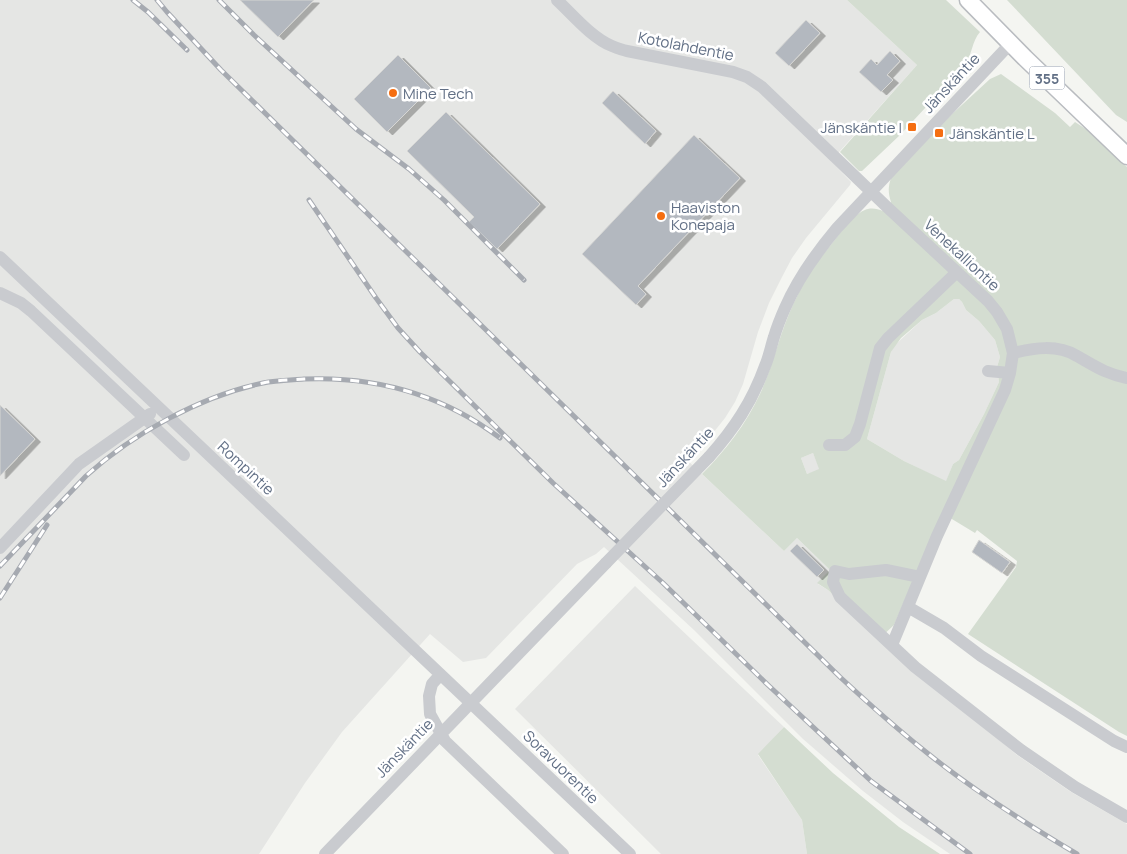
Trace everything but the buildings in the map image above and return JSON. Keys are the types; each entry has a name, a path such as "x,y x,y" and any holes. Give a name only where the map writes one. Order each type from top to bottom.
{"main road":[{"name":"355","path":"968,0 1127,156"}],"street":[{"name":"Kotolahdentie","path":"557,0 588,29 611,46 627,51 733,72 747,77 762,86 871,191"},
{"name":"Jänskäntie","path":"325,854 709,457 746,410 766,365 774,336 796,284 819,249 836,228 1011,43"},
{"name":"Venekalliontie","path":"871,191 998,312 1007,329 1013,353 1005,390 937,536 892,645"},
{"name":"Rompintie","path":"0,257 470,703"},
{"path":"829,445 845,445 855,437 880,348 957,272"},
{"path":"0,293 21,303 31,311 184,455"},
{"path":"1013,353 1041,348 1063,350 1106,372 1127,378"},
{"path":"988,371 1010,372"},
{"path":"0,548 79,464 159,408"},
{"path":"920,577 886,570 849,574 836,571 833,582 840,597 915,667 1021,750 1075,787 1127,817"},
{"path":"908,607 944,628 981,656 1114,741 1127,747"},
{"path":"440,675 432,684 429,696 430,714 441,734 446,741 564,854"},
{"name":"Soravuorentie","path":"470,703 630,854"}],"shaded area":[{"path":"0,0 847,0 917,65 831,161 851,182 850,185 792,258 769,303 758,332 743,384 735,402 713,433 687,460 784,551 797,538 830,570 818,584 828,590 879,639 1017,755 1071,792 1127,824 1127,854 950,854 903,822 863,791 803,739 694,630 604,547 596,554 577,564 486,658 463,662 430,634 342,732 305,783 259,854 0,854"},
{"path":"847,0 946,0 980,32 975,39 966,64 900,135 862,171 859,171 840,152 917,65"},
{"path":"1007,0 1127,0 1127,122 1116,115"},
{"path":"1001,74 1055,113 1070,127 1075,122 1092,133 1127,167 1127,736 968,634 1016,567 1017,561 977,530 975,533 942,513 894,625 879,639 828,590 817,583 830,570 797,538 784,551 702,474 735,436 748,416 764,384 792,308 804,282 819,260 855,216 864,210 875,209 883,211 891,202 889,184 891,178 951,115 990,79","holes":["954,299 959,299 966,310 979,321 995,340 1000,357 997,367 999,382 984,414 959,460 953,464 946,481 904,461 867,439 891,352 901,338 922,320 936,313","813,453 819,469 807,474 801,458"]},
{"path":"954,299 959,299 962,302 966,310 979,321 995,340 1000,357 997,367 999,382 959,460 953,464 946,482 904,461 867,439 891,352 895,345 922,320 936,313"},
{"path":"813,453 820,470 807,474 801,458"},
{"path":"635,586 784,727 758,755 802,820 807,854 661,854 515,709"},
{"path":"784,727 833,773 899,827 940,854 807,854 802,820 758,754"}],"railway":[{"path":"133,0 187,50"},
{"path":"157,0 221,70 840,677 893,725 962,780 1077,854"},
{"path":"219,0 356,129 409,169 444,200 524,280"},
{"path":"309,200 376,298 398,328 420,352 553,483 663,583 871,781 970,854"},
{"path":"0,566 86,476 104,460 168,419 192,407 239,389 268,382 304,379 331,379 383,385 408,391 455,410 500,438"},
{"path":"0,598 47,525"}],"place":[{"name":"Mine Tech","path":"393,93"},
{"name":"Jänskäntie I","path":"912,127"},
{"name":"Jänskäntie L","path":"939,133"},
{"name":"Haaviston Konepaja","path":"661,216"}]}
